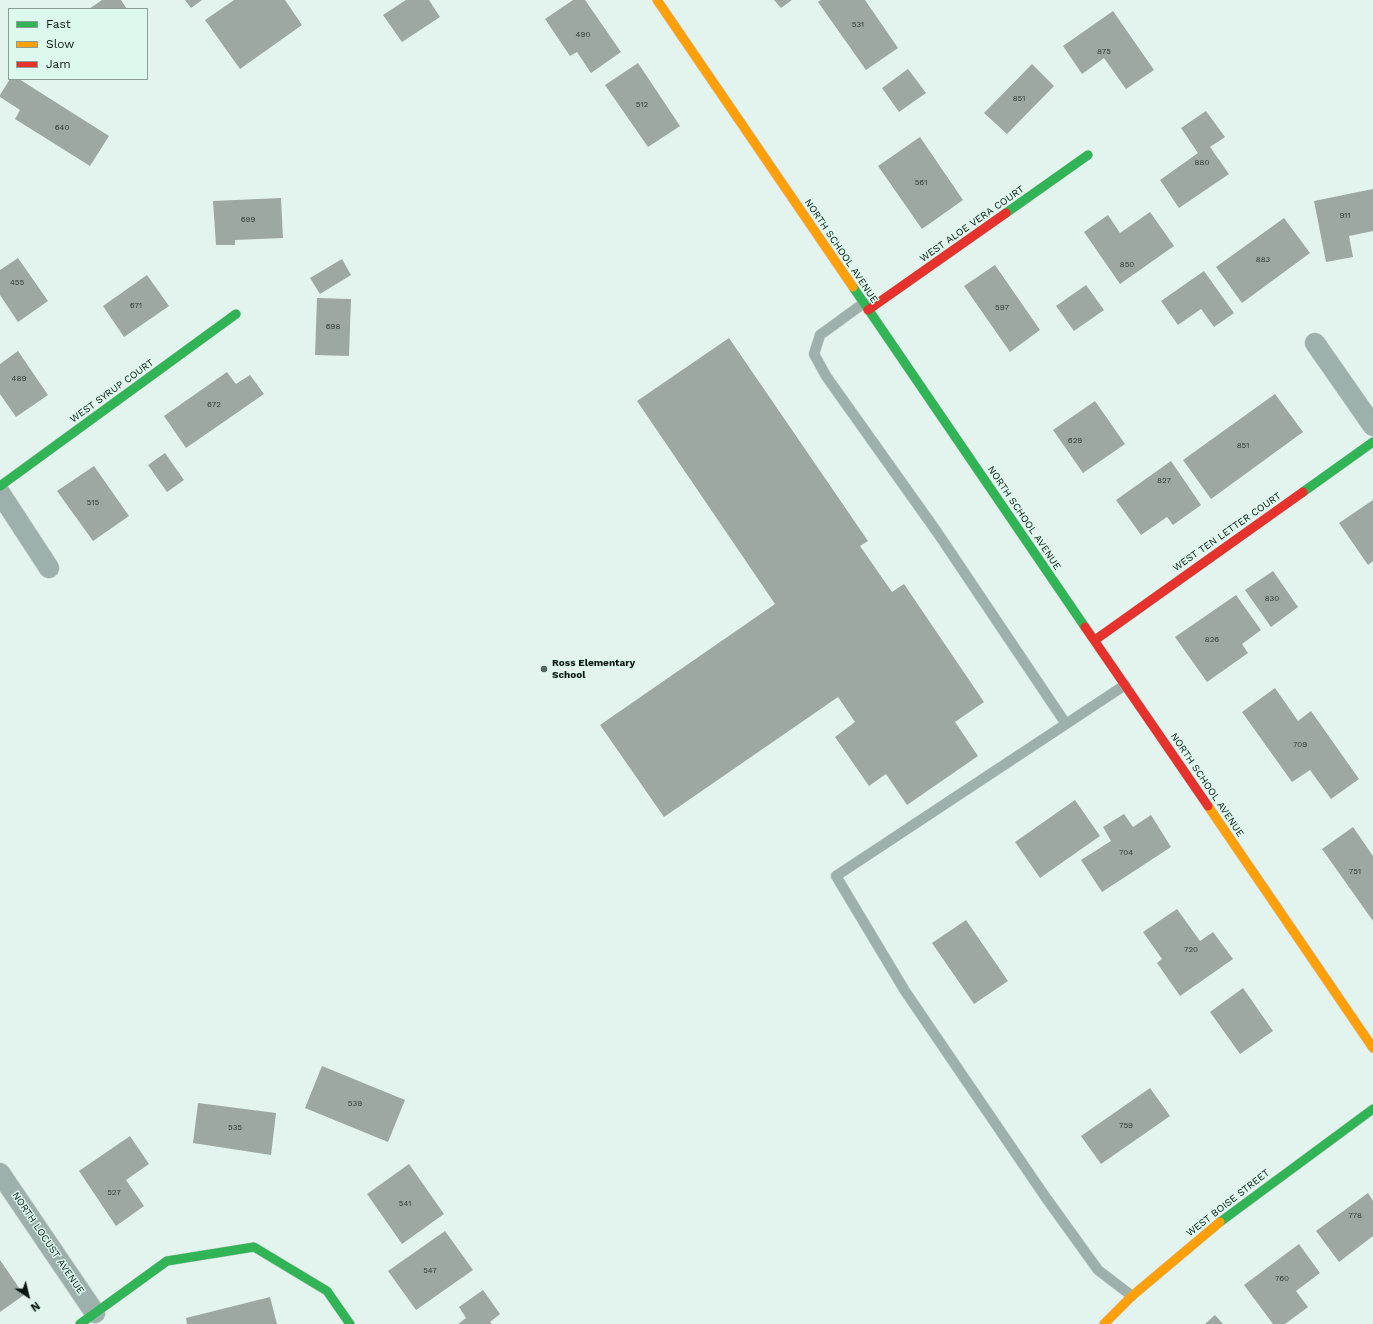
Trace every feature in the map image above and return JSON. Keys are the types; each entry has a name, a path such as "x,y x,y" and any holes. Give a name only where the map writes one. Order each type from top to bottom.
{"street":[{"name":"NORTH SCHOOL AVENUE","path":"657,0 1373,1048"},
{"name":"WEST ALOE VERA COURT","path":"866,307 1088,155"},
{"name":"WEST SYRUP COURT","path":"0,486 236,314"},
{"path":"1315,343 1373,426"},
{"name":"WEST TEN LETTER COURT","path":"1095,640 1373,442"},
{"path":"0,493 49,568"},
{"name":"WEST BOISE STREET","path":"1104,1324 1132,1296 1226,1217 1373,1109"},
{"name":"NORTH LOCUST AVENUE","path":"0,1173 96,1313"},
{"path":"80,1324 167,1261 254,1247 327,1291 350,1324"}],"lane":[{"path":"866,307 820,336 814,354 826,376 937,532 1066,724"},
{"path":"1125,685 836,876 905,991 1044,1195 1098,1270 1132,1296"}],"building":[{"path":"102,0 121,0 126,8 90,8"},
{"path":"185,0 202,0 191,8"},
{"path":"234,0 285,0 302,25 240,69 205,20"},
{"path":"406,0 429,0 440,17 402,42 383,15"},
{"path":"573,0 585,0 621,52 591,73 577,52 570,56 545,19"},
{"path":"774,0 792,0 781,8"},
{"path":"821,0 865,0 898,48 866,70 818,2"},
{"path":"1113,11 1154,70 1126,89 1104,58 1082,74 1063,46"},
{"path":"638,63 680,126 648,147 605,85"},
{"path":"1032,64 1054,86 1007,134 984,113"},
{"path":"908,69 926,93 899,112 882,88"},
{"path":"9,80 21,80 109,136 90,166 15,119 20,110 0,97"},
{"path":"1206,111 1225,137 1210,147 1229,174 1179,208 1160,180 1198,153 1181,128"},
{"path":"920,137 963,200 922,229 878,166"},
{"path":"1373,189 1373,231 1349,236 1353,257 1326,262 1314,201"},
{"path":"281,198 283,238 235,240 235,245 216,245 213,201"},
{"path":"1150,212 1174,246 1120,284 1084,232 1108,215 1120,233"},
{"path":"1284,218 1310,253 1242,303 1216,267"},
{"path":"18,258 48,301 18,322 0,295 0,270"},
{"path":"342,259 351,275 320,294 310,278"},
{"path":"995,265 1040,330 1010,352 964,286"},
{"path":"1204,271 1234,313 1214,327 1201,309 1178,325 1161,301"},
{"path":"147,275 169,306 124,337 103,306"},
{"path":"1086,285 1104,310 1074,331 1056,306"},
{"path":"317,298 351,299 349,356 315,355"},
{"path":"729,338 868,541 860,546 892,592 904,584 984,702 955,722 978,756 907,805 886,774 869,786 835,737 855,722 838,697 664,817 600,725 775,604 637,401"},
{"path":"18,351 48,395 16,417 0,394 0,364"},
{"path":"227,372 236,384 250,375 264,394 186,448 164,416"},
{"path":"1275,394 1303,432 1211,499 1183,460"},
{"path":"1095,401 1125,444 1083,473 1053,430"},
{"path":"165,453 184,480 167,492 148,465"},
{"path":"1171,461 1201,505 1173,525 1167,517 1141,535 1116,500"},
{"path":"94,466 129,516 93,541 57,491"},
{"path":"1373,500 1373,561 1368,565 1339,523"},
{"path":"1273,571 1298,607 1271,627 1245,590"},
{"path":"1236,595 1261,630 1242,644 1248,653 1207,682 1175,637"},
{"path":"1275,688 1298,721 1311,711 1359,779 1331,799 1310,770 1292,782 1242,712"},
{"path":"1075,800 1100,836 1040,878 1015,842"},
{"path":"1124,814 1133,827 1151,815 1171,847 1102,892 1081,860 1111,841 1103,827"},
{"path":"1353,827 1373,856 1373,921 1322,849"},
{"path":"1177,909 1200,941 1213,932 1233,959 1180,996 1157,963 1162,959 1143,932"},
{"path":"966,920 1008,981 974,1004 932,943"},
{"path":"1243,988 1273,1031 1240,1054 1210,1012"},
{"path":"322,1066 405,1100 388,1142 305,1108"},
{"path":"1150,1088 1170,1116 1101,1164 1081,1136"},
{"path":"198,1103 276,1113 271,1155 193,1143"},
{"path":"130,1136 149,1164 126,1180 144,1206 116,1226 79,1171"},
{"path":"409,1164 444,1214 402,1244 367,1194"},
{"path":"1368,1193 1373,1201 1373,1236 1339,1262 1316,1231"},
{"path":"445,1231 473,1270 416,1310 388,1271"},
{"path":"1299,1244 1320,1273 1296,1291 1308,1307 1285,1324 1273,1324 1244,1285"},
{"path":"0,1260 24,1295 0,1312"},
{"path":"483,1290 500,1314 490,1322 492,1324 458,1324 466,1318 459,1307"},
{"path":"270,1297 277,1324 187,1324 186,1318"},
{"path":"1215,1315 1223,1324 1205,1324"}],"traffic: fast":[{"path":"1006,213 1088,155"},
{"path":"853,287 1085,627"},
{"path":"0,486 236,314"},
{"path":"1303,492 1373,442"},
{"path":"1220,1222 1373,1109"},
{"path":"80,1324 167,1261 254,1247 327,1291 350,1324"}],"traffic: slow":[{"path":"657,0 853,287"},
{"path":"1208,806 1373,1048"},
{"path":"1104,1324 1132,1296 1220,1222"}],"traffic: jam":[{"path":"868,310 1006,213"},
{"path":"1095,640 1303,492"},
{"path":"1085,627 1208,806"}],"place":[{"name":"Ross Elementary School","path":"544,669"}]}
